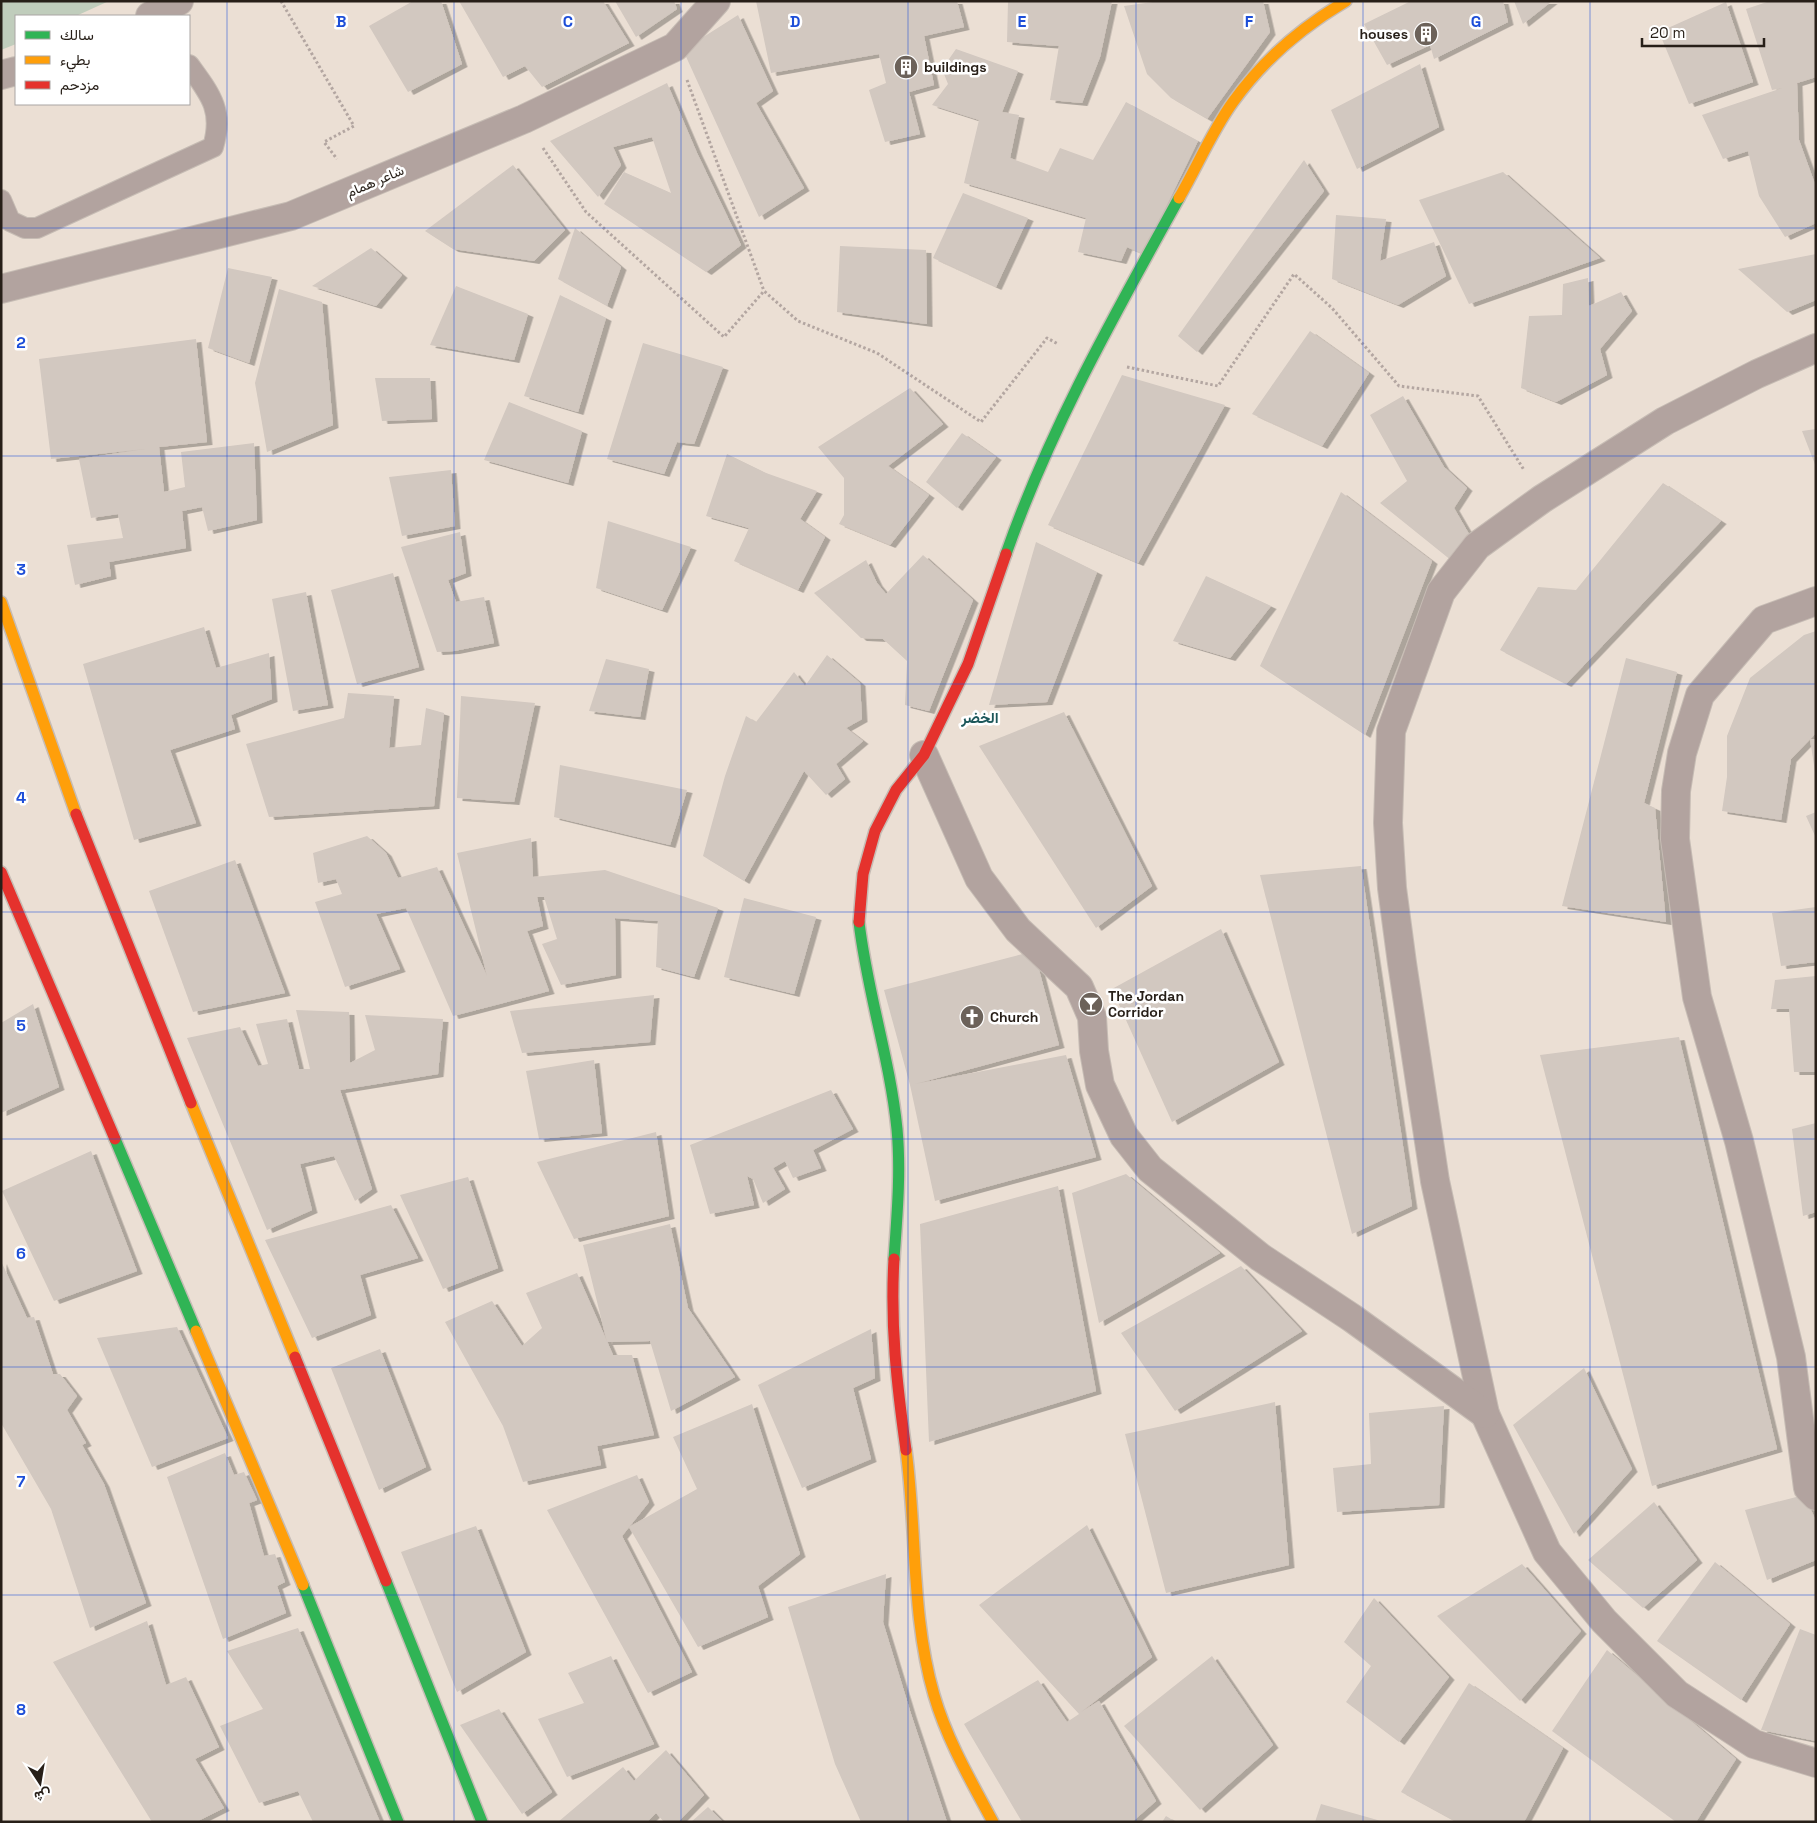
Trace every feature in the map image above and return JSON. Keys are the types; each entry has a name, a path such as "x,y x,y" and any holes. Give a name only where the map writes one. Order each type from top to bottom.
{"main road":[{"path":"993,1822 959,1759 934,1695 920,1628 911,1486 895,1372 892,1306 899,1174 897,1129 890,1084 864,965 859,919 863,874 875,830 896,790 924,755 968,664 1022,508 1054,432 1090,360 1232,103 1257,70 1285,42 1318,17 1346,1"},
{"path":"1,602 75,816 144,991 433,1695 482,1822"},
{"path":"1,872 276,1518 398,1822"}],"street":[{"path":"154,15 179,1"},
{"name":"شاعر همام","path":"1,288 291,216 524,119 674,47 716,1"},
{"path":"1,75 15,71"},
{"path":"1816,348 1757,374 1665,421 1542,499 1477,546 1441,592 1390,731 1388,823 1392,888 1435,1181 1485,1414 1547,1552 1604,1621 1677,1694 1754,1744 1816,1763"},
{"path":"1816,601 1764,620 1700,695 1682,752 1676,791 1675,839 1697,996 1739,1141 1791,1357 1808,1488 1816,1496"},
{"path":"924,755 979,878 1018,930 1079,987 1092,1018 1094,1050 1100,1084 1124,1136 1150,1169 1260,1258 1352,1318 1485,1414"}],"lane":[{"path":"1,200 10,221 25,228 37,228 213,147 218,132 218,114 211,96 190,66"}],"path":[{"path":"280,1 354,126 324,142 360,187"},
{"path":"674,47 764,291 798,321 877,353 981,422 1047,338 1090,360 1218,386 1294,274 1332,308 1399,386 1478,396 1542,499"},
{"path":"524,119 586,212 724,337 764,291"}],"green space":[{"path":"1,1 109,1 78,15 15,15 15,44 1,50"}],"building":[{"path":"413,1 441,1 462,64 408,92 369,26"},
{"path":"459,1 603,1 629,43 542,87 525,66 503,77"},
{"path":"615,1 674,1 677,9 636,37"},
{"name":"buildings","path":"756,1 957,1 964,27 924,36 934,85 909,92 920,134 885,142 869,90 886,83 879,54 771,73"},
{"path":"1008,1 1112,1 1100,57 1082,103 1050,100 1059,46 1007,42"},
{"path":"1160,1 1263,1 1270,32 1207,119 1171,98 1147,74 1124,6"},
{"name":"houses","path":"1411,1 1503,1 1508,22 1434,59 1430,45 1387,65 1364,24"},
{"path":"1514,1 1552,1 1523,24"},
{"path":"1770,1 1816,1 1816,77 1797,83 1799,140 1816,187 1816,223 1785,237 1759,196 1748,151 1723,159 1702,115 1782,88 1772,90 1746,9"},
{"path":"1726,2 1753,82 1689,104 1659,32"},
{"path":"738,15 773,91 756,103 804,188 759,217 683,50"},
{"path":"956,49 1018,71 1002,112 1019,115 1010,158 1048,172 1060,148 1093,160 1126,102 1198,141 1143,254 1127,247 1121,261 1078,252 1086,218 964,183 979,120 932,105 948,84 942,69"},
{"path":"1420,64 1439,127 1357,169 1331,110"},
{"path":"667,83 697,153 741,245 706,272 604,204 624,172 671,193 652,137 613,147 621,165 598,197 550,141"},
{"path":"1304,160 1324,191 1197,352 1178,336"},
{"path":"513,165 565,230 534,261 453,249 425,231"},
{"path":"1503,172 1600,258 1469,304 1419,200"},
{"path":"963,193 1028,218 996,287 933,258"},
{"path":"1336,215 1386,219 1380,261 1434,242 1446,276 1398,305 1332,279"},
{"path":"575,228 621,267 607,306 558,279"},
{"path":"840,246 926,250 927,324 837,312"},
{"path":"371,248 402,275 376,306 312,286"},
{"path":"1816,254 1816,300 1787,312 1738,269"},
{"path":"228,268 272,277 249,363 208,348"},
{"path":"1588,278 1589,306 1621,292 1632,311 1600,349 1607,375 1556,402 1521,388 1529,316 1562,315 1563,284"},
{"path":"456,286 528,314 514,360 430,345"},
{"path":"279,289 322,302 333,425 267,452 255,383"},
{"path":"560,295 606,318 578,412 524,396"},
{"path":"1310,331 1369,373 1322,446 1252,414"},
{"path":"196,339 207,442 159,447 164,492 185,487 181,452 254,443 257,520 208,531 202,507 182,511 186,548 109,562 111,576 75,585 67,545 123,538 118,514 91,518 79,459 145,449 51,459 39,359"},
{"path":"643,343 723,367 694,444 677,442 664,474 607,459"},
{"path":"1122,375 1225,405 1138,563 1048,525"},
{"path":"375,378 430,378 432,419 382,421"},
{"path":"910,388 943,424 888,466 929,495 890,545 839,524 844,515 844,478 818,447"},
{"path":"1403,396 1444,467 1467,488 1454,508 1469,534 1452,561 1380,503 1407,481 1370,415"},
{"path":"509,402 582,431 568,483 484,460"},
{"path":"1816,429 1816,467 1802,431"},
{"path":"962,433 996,457 957,508 926,482"},
{"path":"727,454 766,473 817,491 800,519 825,537 798,590 734,561 749,528 706,516"},
{"path":"451,470 455,526 402,536 389,477"},
{"path":"1663,483 1721,521 1566,684 1500,650 1538,587 1576,590"},
{"path":"1341,492 1432,561 1365,735 1260,666"},
{"path":"608,521 691,547 662,610 596,588"},
{"path":"460,532 466,573 448,580 456,602 484,597 494,643 454,651 437,652 401,547"},
{"path":"1036,542 1097,572 1047,702 989,705"},
{"path":"923,555 973,600 929,711 905,705 907,661 883,639 861,638 814,593 866,560 877,583 886,594"},
{"path":"393,573 419,667 357,684 331,590"},
{"path":"1206,576 1271,606 1230,658 1173,641"},
{"path":"306,592 328,705 293,711 272,599"},
{"path":"204,627 216,668 269,653 272,699 231,715 235,729 170,750 196,823 134,840 83,664"},
{"path":"1816,631 1816,733 1791,759 1781,820 1722,811 1727,777 1727,736 1750,678 1804,635"},
{"path":"827,655 860,683 862,719 846,728 863,741 836,764 845,779 826,795 804,771 744,881 703,856 725,776 746,716 756,722 794,672 805,686"},
{"path":"1626,658 1677,672 1644,803 1655,808 1666,922 1562,906"},
{"path":"606,659 649,669 640,717 589,711"},
{"path":"348,693 394,696 389,748 421,745 426,708 444,713 434,806 269,817 246,744 344,718"},
{"path":"461,696 535,703 514,802 457,798"},
{"path":"1064,712 1152,886 1096,928 979,746"},
{"path":"1810,739 1816,739 1816,772 1815,772"},
{"path":"560,765 687,790 670,845 554,817"},
{"path":"1816,812 1816,838 1806,816"},
{"path":"367,836 386,853 398,878 437,867 487,976 457,853 531,838 533,877 605,870 718,908 694,977 656,967 658,921 615,918 616,975 561,985 542,944 557,939 544,897 537,897 543,926 527,931 549,991 453,1016 406,908 376,914 400,969 345,987 315,902 342,894 336,879 318,883 313,853"},
{"path":"235,860 285,993 193,1012 149,891"},
{"path":"1361,866 1412,1206 1352,1234 1260,875"},
{"path":"744,898 816,917 794,994 724,977"},
{"path":"1816,907 1816,962 1781,966 1772,913"},
{"path":"1221,929 1279,1062 1172,1122 1112,989"},
{"path":"1034,951 1059,1045 915,1084 1066,1055 1096,1157 935,1201 910,1085 884,990"},
{"path":"1816,976 1816,1072 1794,1072 1789,1009 1771,1009 1775,980"},
{"path":"654,995 650,1042 522,1053 510,1011"},
{"path":"33,1004 59,1087 1,1113 1,1023"},
{"path":"296,1010 349,1012 350,1063 375,1050 365,1015 443,1019 438,1074 340,1090 372,1189 355,1201 334,1156 300,1164 312,1210 267,1230 187,1038 240,1027 258,1066 268,1064 256,1024 287,1019 299,1069 310,1069"},
{"path":"1679,1037 1777,1449 1652,1486 1540,1055"},
{"path":"594,1060 602,1133 539,1139 526,1071"},
{"path":"831,1090 853,1129 813,1150 821,1168 793,1178 785,1161 773,1168 785,1189 763,1203 753,1179 747,1176 754,1205 710,1214 690,1145"},
{"path":"1816,1123 1816,1212 1803,1216 1792,1129"},
{"path":"656,1132 669,1216 574,1239 537,1162"},
{"path":"91,1151 137,1271 54,1301 2,1191"},
{"path":"1126,1174 1220,1253 1099,1323 1072,1193"},
{"path":"468,1177 498,1268 443,1289 400,1195"},
{"path":"1058,1186 1096,1391 929,1442 920,1224"},
{"path":"391,1205 418,1258 360,1275 371,1315 312,1338 265,1240"},
{"path":"670,1224 688,1308 735,1377 671,1411 650,1341 607,1342 583,1245"},
{"path":"1,1261 27,1318 34,1317 53,1374 60,1374 77,1396 67,1410 86,1443 82,1445 104,1484 146,1603 90,1628 51,1509 1,1423"},
{"path":"1241,1266 1302,1331 1175,1411 1121,1333"},
{"path":"577,1273 613,1355 632,1355 654,1435 597,1446 601,1465 523,1482 503,1426 445,1322 492,1301 522,1346 542,1328 526,1293"},
{"path":"177,1327 228,1438 152,1467 97,1338"},
{"path":"871,1329 875,1378 853,1388 871,1459 802,1488 758,1385"},
{"path":"380,1349 426,1467 379,1490 331,1368"},
{"path":"1584,1368 1632,1469 1574,1534 1513,1425"},
{"path":"1275,1402 1289,1565 1166,1593 1125,1434"},
{"path":"752,1404 800,1554 758,1586 768,1617 698,1647 629,1527 697,1489 673,1437"},
{"path":"1444,1406 1439,1505 1337,1512 1333,1468 1371,1464 1369,1413"},
{"path":"225,1453 234,1475 244,1472 257,1500 249,1503 264,1556 275,1554 285,1582 277,1586 286,1613 223,1639 167,1477"},
{"path":"637,1475 649,1502 622,1536 692,1672 648,1693 547,1510"},
{"path":"1804,1495 1816,1521 1816,1560 1767,1580 1745,1510"},
{"path":"1654,1502 1697,1560 1643,1608 1588,1560"},
{"path":"1087,1525 1152,1657 1081,1712 1099,1701 1156,1801 1132,1822 1022,1822 964,1724 1038,1680 1067,1722 1079,1714 979,1605"},
{"path":"476,1526 526,1652 457,1692 401,1552"},
{"path":"1715,1562 1790,1624 1741,1700 1657,1641"},
{"path":"1522,1564 1581,1631 1520,1701 1437,1616"},
{"path":"886,1574 883,1622 947,1822 861,1822 835,1764 788,1607"},
{"path":"1374,1598 1449,1677 1399,1742 1346,1702 1371,1666 1344,1642"},
{"path":"147,1621 166,1685 186,1677 219,1747 195,1759 224,1808 196,1822 152,1822 53,1662"},
{"path":"298,1628 380,1822 313,1822 298,1791 259,1803 220,1726 263,1709 227,1651"},
{"path":"1800,1629 1816,1635 1816,1741 1761,1730"},
{"path":"1607,1650 1736,1759 1696,1822 1676,1822 1552,1731"},
{"path":"611,1656 654,1744 567,1777 538,1719 584,1703 568,1673"},
{"path":"1212,1656 1273,1745 1200,1810 1124,1726"},
{"path":"1469,1683 1563,1748 1524,1822 1456,1822 1401,1792"},
{"path":"499,1709 552,1792 522,1814 460,1725"},
{"path":"666,1750 704,1795 678,1822 664,1822 656,1813 647,1822 558,1822 623,1767 634,1781"},
{"path":"1321,1804 1381,1821 1381,1822 1315,1822"},
{"path":"708,1807 723,1822 691,1822"},
{"path":"1166,1816 1176,1822 1162,1822"}],"traffic: fast":[{"path":"1006,554 1023,507 1063,417 1108,328 1179,198"},
{"path":"859,922 867,974 894,1103 897,1129 899,1178 894,1259"},
{"path":"115,1139 196,1331"},
{"path":"386,1581 482,1822"},
{"path":"303,1585 398,1822"}],"traffic: slow":[{"path":"1179,198 1218,125 1233,102 1257,72 1299,33 1346,1"},
{"path":"1,602 76,814"},
{"path":"191,1103 295,1357"},
{"path":"196,1331 303,1585"},
{"path":"906,1450 921,1635 934,1695 939,1712 960,1760 993,1822"}],"traffic: jam":[{"path":"859,922 863,874 875,831 896,790 924,755 968,664 1006,554"},
{"path":"76,814 191,1103"},
{"path":"1,872 115,1139"},
{"path":"894,1259 895,1355 906,1450"},
{"path":"295,1357 386,1581"}],"place":[{"name":"houses","path":"1426,34"},
{"name":"buildings","path":"906,67"},
{"name":"The Jordan Corridor","path":"1091,1004"},
{"name":"Church","path":"972,1017"}],"district":[{"name":"الخضر","path":"980,717"}]}
